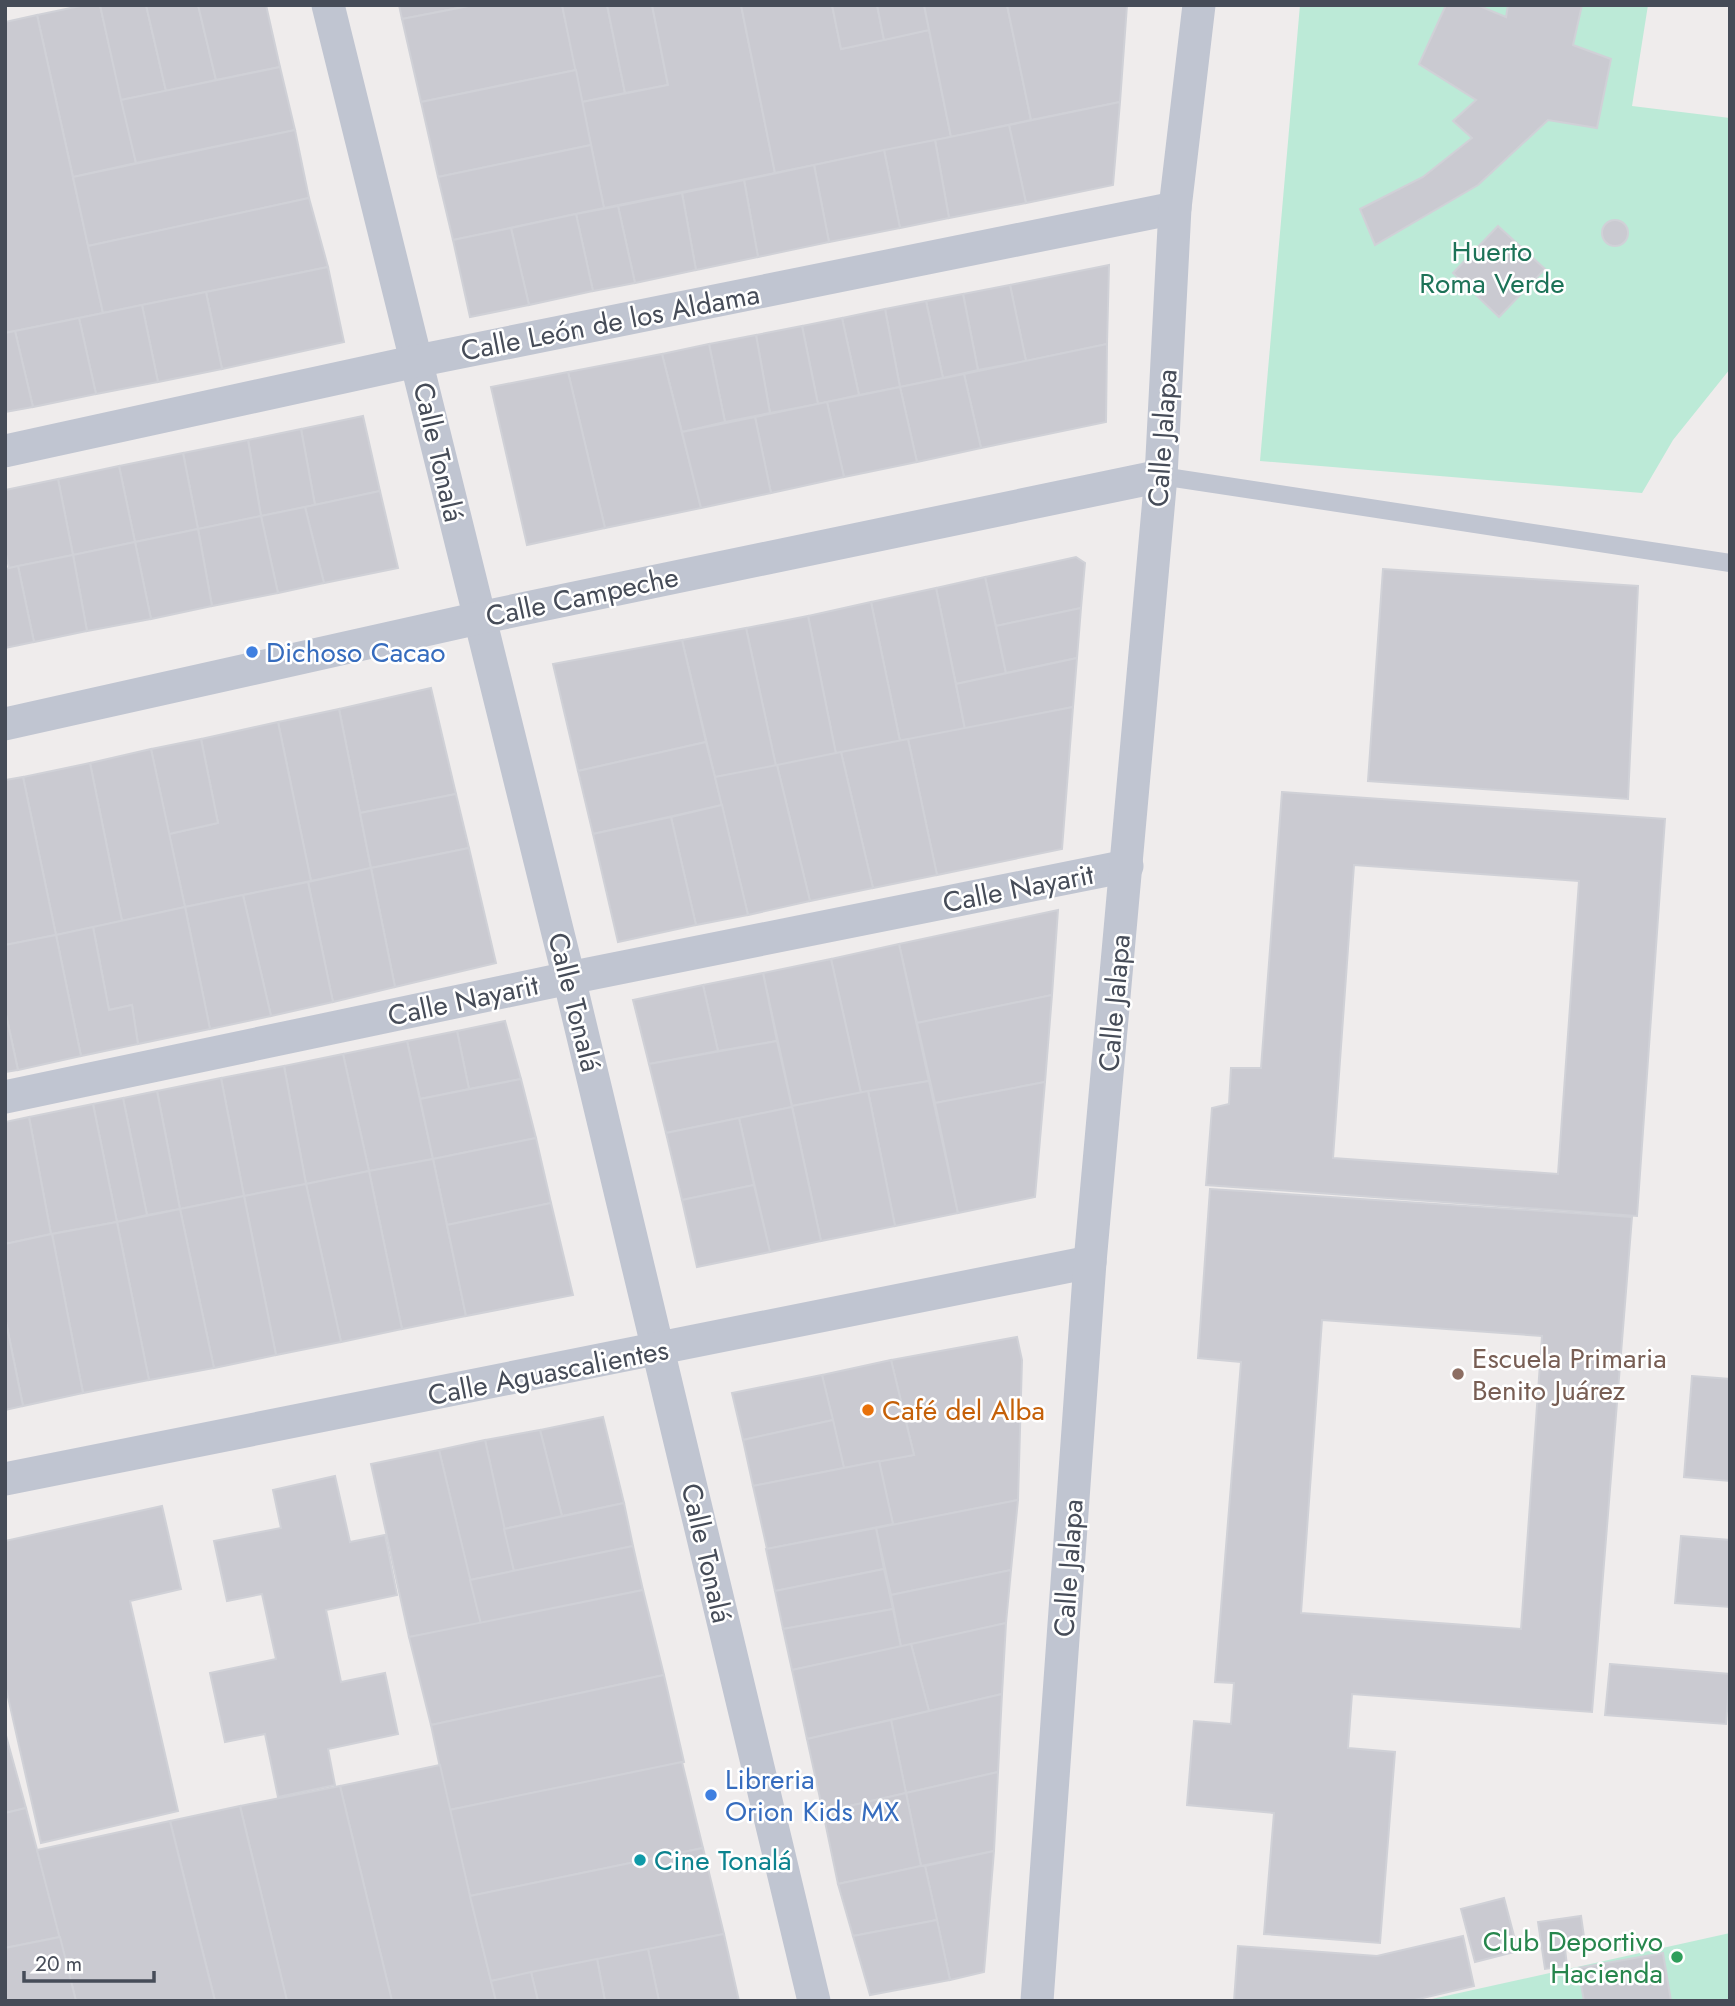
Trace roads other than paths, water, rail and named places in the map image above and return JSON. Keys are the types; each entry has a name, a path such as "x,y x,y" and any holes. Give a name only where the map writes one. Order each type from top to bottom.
{"street":[{"name":"Calle Tonalá","path":"328,5 569,978 814,2001"},
{"name":"Calle Jalapa","path":"1037,2001 1090,1262 1161,476 1175,208 1199,5"},
{"name":"Calle León de los Aldama","path":"5,451 417,361 1175,208"},
{"name":"Calle Campeche","path":"5,724 478,618 1161,476"},
{"name":"Calle Nayarit","path":"5,1097 569,978 1127,866"},
{"name":"Calle Aguascalientes","path":"5,1479 1090,1262"}],"lane":[{"path":"1161,476 1730,563"}],"place":[{"name":"Dichoso Cacao","path":"252,652"},
{"name":"Escuela Primaria Benito Juárez","path":"1458,1374"},
{"name":"Café del Alba","path":"868,1410"},
{"name":"Libreria Orion Kids MX","path":"711,1795"},
{"name":"Cine Tonalá","path":"640,1860"},
{"name":"Club Deportivo Hacienda","path":"1677,1957"}],"park label":[{"name":"Huerto Roma Verde","path":"1492,267"}]}
